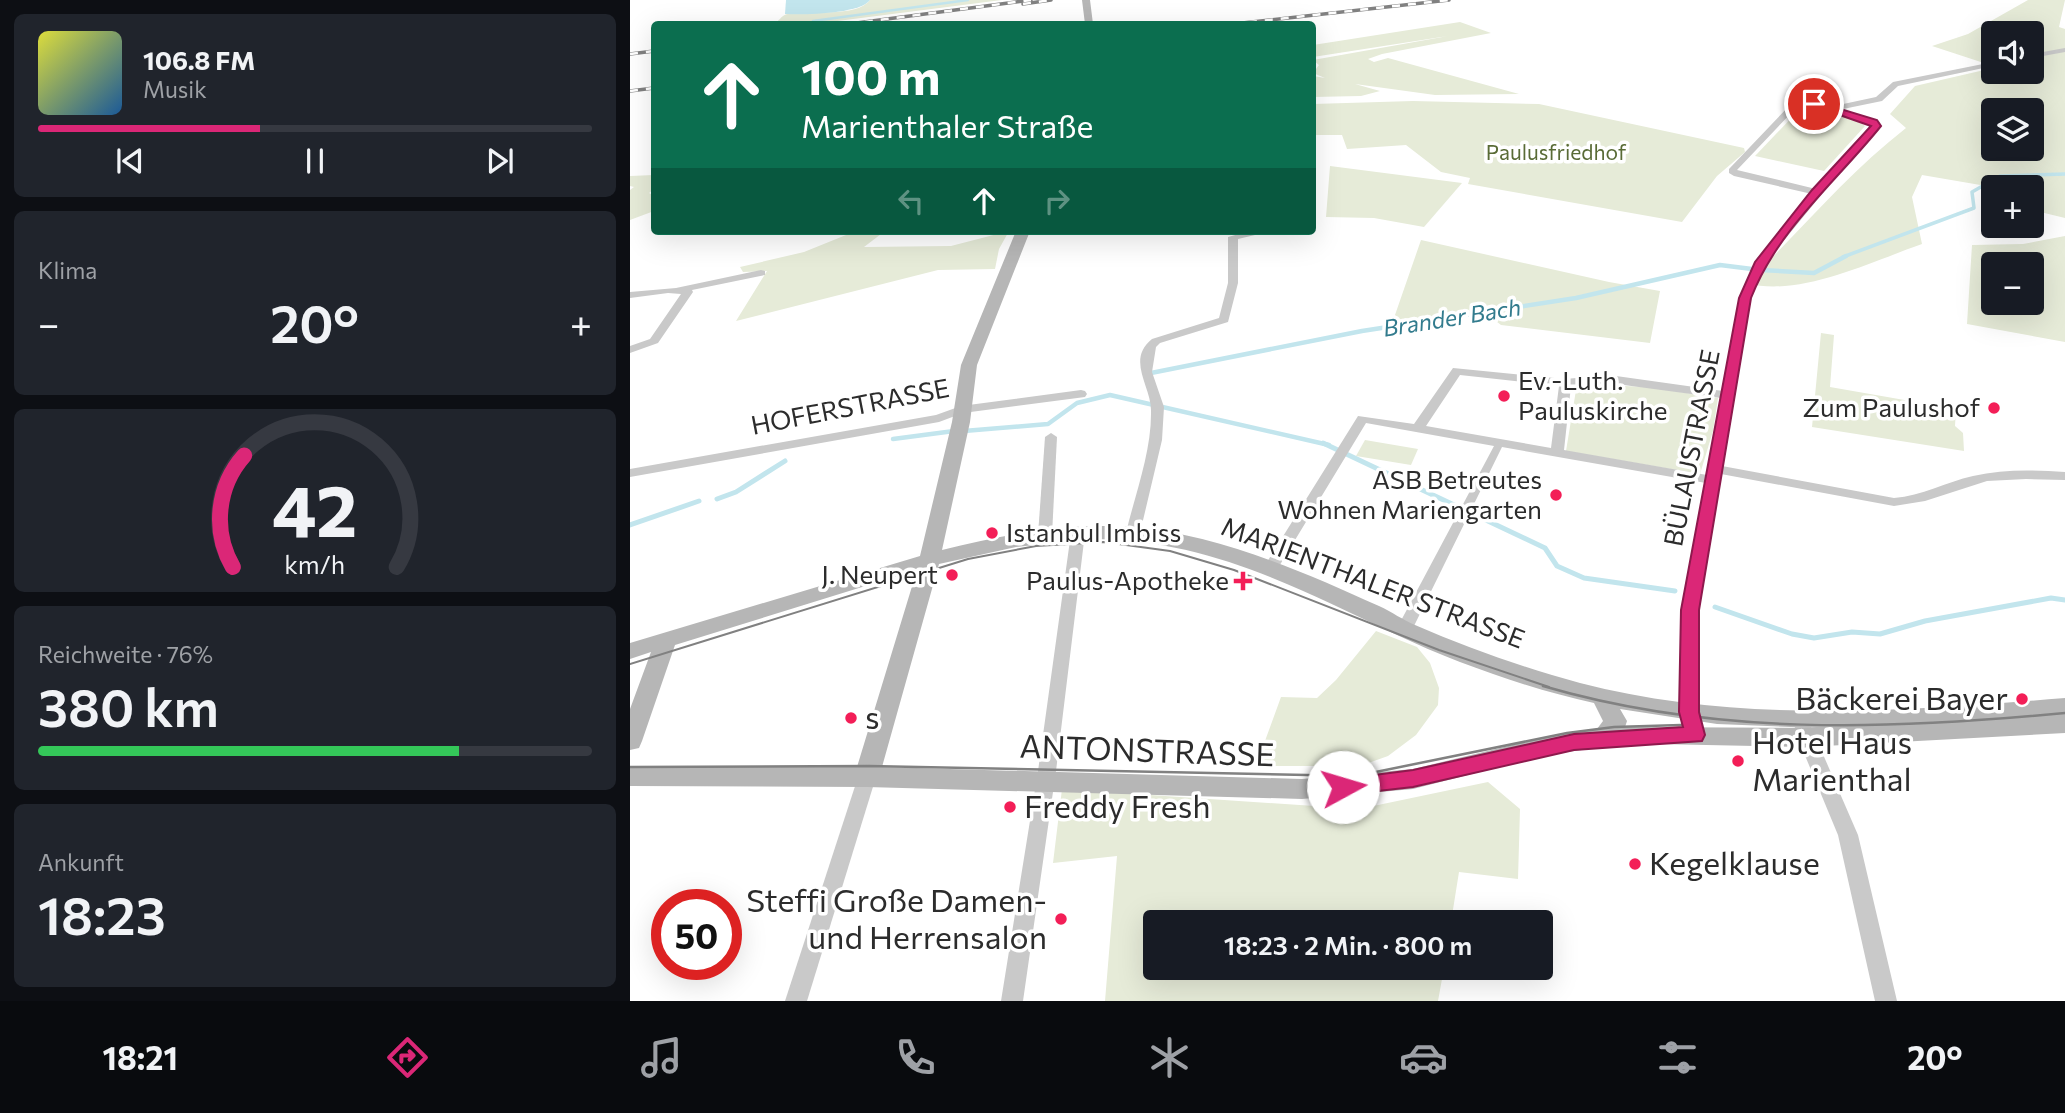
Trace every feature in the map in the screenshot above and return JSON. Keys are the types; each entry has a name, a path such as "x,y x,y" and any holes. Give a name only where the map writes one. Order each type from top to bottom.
{"main road":[{"path":"1087,0 1089,21"},
{"path":"867,777 929,557 959,424 969,365 1021,235"},
{"name":"MARIENTHALER STRASSE","path":"630,651 929,557 1045,535 1133,533 1222,553 1376,614 1404,629 1514,671 1692,724 1803,730 2065,724"},
{"path":"630,741 662,654 664,640"},
{"path":"1602,696 1615,721 1611,732 1602,738"},
{"name":"MARIENTHALER STRASSE","path":"1803,730 2065,707"},
{"name":"MARIENTHALER STRASSE","path":"1657,735 1692,724"},
{"name":"ANTONSTRASSE","path":"630,776 867,777 1328,788 1413,779 1546,746 1602,738 1657,735"}],"street":[{"path":"2044,54 2065,50"},
{"name":"BÜLAUSTRASSE","path":"1836,108 1879,99 1896,85 1981,67"},
{"name":"BÜLAUSTRASSE","path":"1692,724 1692,591 1745,298 1757,269 1816,192 1876,126 1874,122 1836,108 1814,104 1792,108 1732,170 1737,174 1816,192"},
{"path":"1133,533 1153,458 1158,409 1146,372 1150,346 1156,341 1224,320 1233,283 1233,237 1238,235"},
{"path":"631,296 761,273"},
{"path":"630,350 647,346 654,341 688,297 688,292 680,289"},
{"path":"1418,428 1457,371 1565,383 1609,379 1727,395"},
{"path":"1557,452 1565,383"},
{"name":"HOFERSTRASSE","path":"630,473 939,418 959,424 1081,394"},
{"path":"1270,570 1363,419 1557,452 1894,502 1912,502 1977,479 2035,474 2065,476"},
{"path":"1045,535 1051,437"},
{"path":"1404,629 1472,503 1497,449"},
{"path":"1012,1001 1046,781 1079,533"},
{"path":"1803,730 1848,835 1886,1001"},
{"path":"796,1001 867,777"}],"green space":[{"path":"870,0 1002,0 838,21 777,21 787,14 843,11 864,6"},
{"path":"2028,0 2065,0 2059,27 2065,29 2065,218 2044,213 2044,175 1981,175 1981,185 1922,175 1912,197 1922,244 1859,268 1812,282 1789,286 1747,283 1844,184 1906,128 1890,114 1915,86 1981,71 1981,84 2044,84 2044,21 1991,21"},
{"path":"1460,22 1491,33 1368,59 1374,62 1388,58 1519,94 1435,95 1355,84 1380,91 1361,96 1316,97 1316,76 1325,78 1316,74 1319,65 1316,59 1448,36 1316,57 1316,45"},
{"path":"1981,27 1981,62 1932,46 1968,34"},
{"name":"Paulusfriedhof","path":"1413,101 1539,104 1744,148 1745,152 1717,176 1682,222 1468,184 1470,178 1441,172 1406,145 1347,149 1342,135 1316,135 1316,104"},
{"path":"1819,107 1858,120 1865,126 1824,171 1755,156 1797,112"},
{"path":"1330,166 1462,183 1424,227 1374,218 1326,217"},
{"path":"651,175 651,212 630,220 630,190 634,187 630,186 630,176"},
{"path":"846,235 880,235 864,247 951,246 994,235 1007,235 999,249 995,269 938,270 736,321 767,271 743,272 740,267 804,252"},
{"path":"2065,236 2065,342 1967,324 1972,245 2023,244"},
{"path":"1421,240 1660,291 1650,343 1501,325 1484,312 1401,324 1395,315"},
{"path":"1821,333 1834,335 1830,387 1956,409 1955,426 1963,433 1964,451 1812,427"},
{"path":"1577,384 1648,387 1718,398 1713,431 1700,474 1566,451"},
{"path":"1365,440 1418,449 1411,465 1356,456"},
{"path":"1376,631 1417,647 1430,663 1439,688 1438,705 1416,735 1388,756 1360,766 1265,766 1258,760 1281,697 1317,698 1336,680"},
{"path":"1488,782 1520,809 1518,879 1459,872 1453,910 1143,910 1143,980 1442,980 1438,1001 1105,1001 1117,856 1053,863 1062,789 1359,809"}],"water":[{"path":"786,0 870,0 864,5 843,11 785,14"}],"waterway":[{"path":"813,21 968,0"},
{"name":"Brander Bach","path":"1843,257 1974,208 1972,192 2000,176 2065,174"},
{"name":"Brander Bach","path":"1761,270 1814,273 1846,256"},
{"name":"Brander Bach","path":"1151,373 1362,331 1576,298 1720,265 1752,269"},
{"path":"964,431 1048,424 1077,403 1110,395 1326,444"},
{"path":"893,439 954,431"},
{"path":"1326,444 1545,548 1557,566 1584,578 1675,591"},
{"path":"717,499 736,492 785,461"},
{"path":"630,525 699,501"},
{"path":"1715,607 1792,634 1814,638 1852,632 1880,634 1925,621 2051,598 2065,600"}],"tram line":[{"path":"630,664 968,559 1036,546 1104,542 1170,551 1234,570 1439,650 1549,687"},
{"path":"1543,686 1672,714 1802,725 1933,723 2065,713"},
{"path":"630,767 869,766 1356,776 1567,733 1614,727 1681,725"}],"railway":[{"path":"872,21 1031,0"},
{"path":"1023,4 1051,0"},
{"path":"1260,21 1449,0"},
{"path":"630,54 651,51"},
{"path":"630,91 651,88"}],"place":[{"name":"Ev.-Luth. Pauluskirche","path":"1504,396"},
{"name":"Zum Paulushof","path":"1994,408"},
{"name":"ASB Betreutes Wohnen Mariengarten","path":"1556,495"},
{"name":"Istanbul Imbiss","path":"992,533"},
{"name":"J. Neupert","path":"952,575"},
{"name":"Paulus-Apotheke","path":"1243,581"},
{"name":"Bäckerei Bayer","path":"2022,699"},
{"name":"s","path":"851,718"},
{"name":"Hotel Haus Marienthal","path":"1738,761"},
{"name":"Freddy Fresh","path":"1010,807"},
{"name":"Kegelklause","path":"1635,864"},
{"name":"Steffi Große Damen- und Herrensalon","path":"1061,919"}],"route":[{"path":"1343,787 1413,779 1546,746 1602,738 1695,735 1689,712 1688,687 1692,591 1743,321 1745,298 1759,264 1793,219 1876,127 1874,122 1836,108 1814,104"}]}
